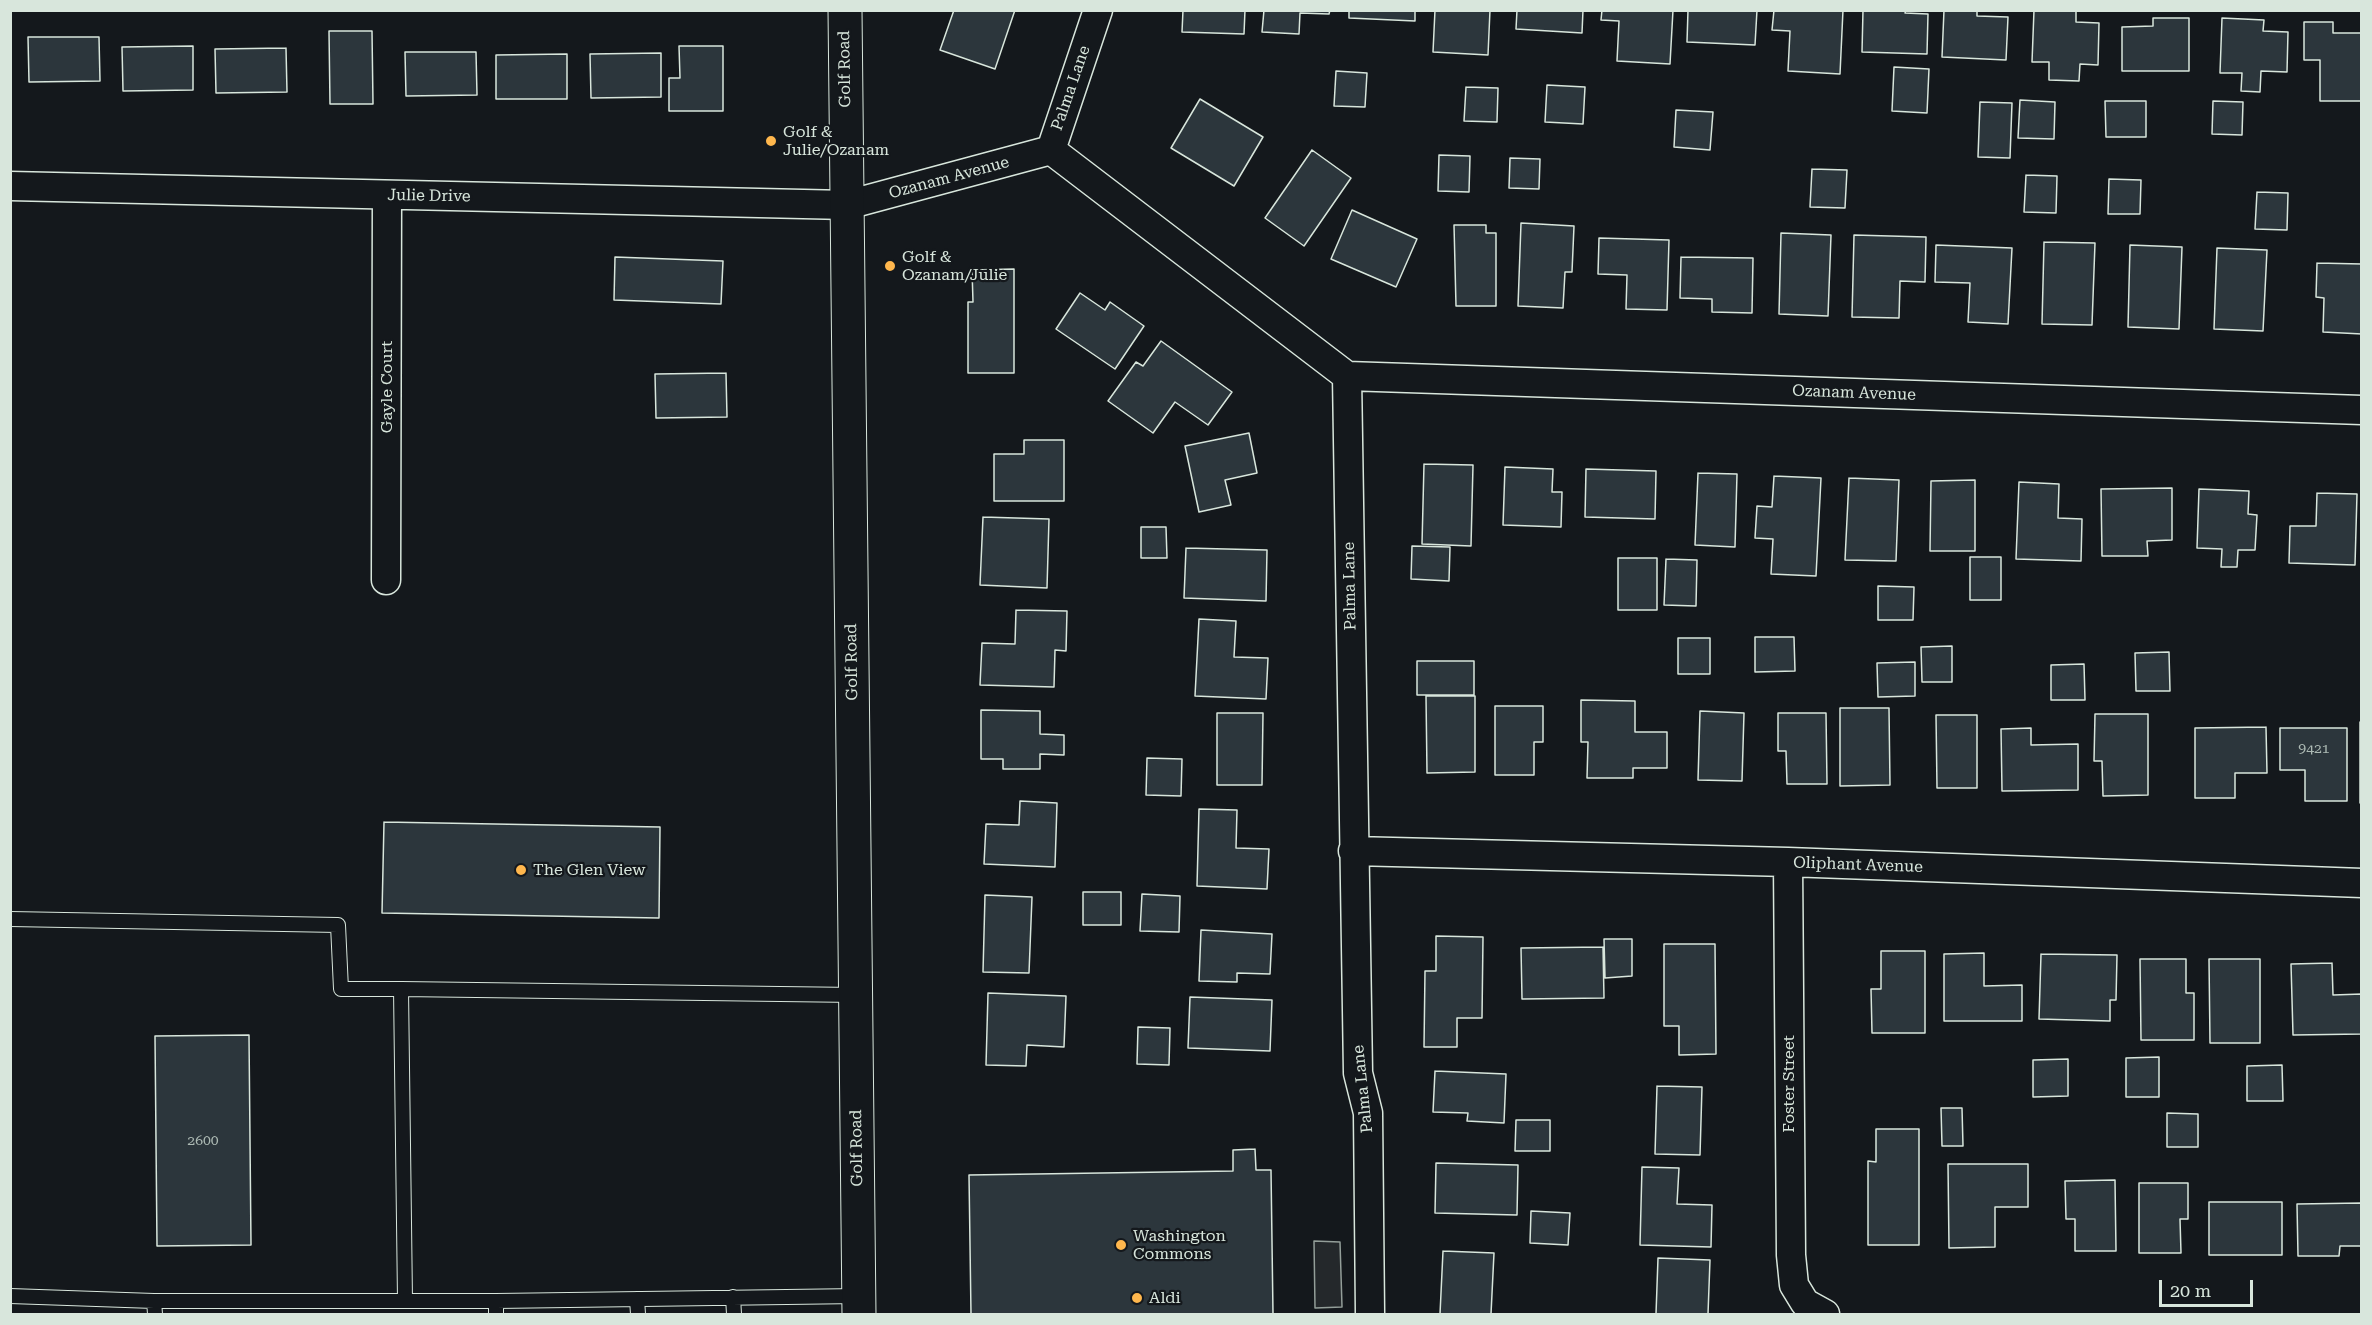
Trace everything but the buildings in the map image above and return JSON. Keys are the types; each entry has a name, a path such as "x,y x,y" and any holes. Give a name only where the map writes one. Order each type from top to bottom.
{"main road":[{"name":"Golf Road","path":"845,10 859,1305"}],"street":[{"name":"Palma Lane","path":"1098,10 1051,150 1347,376 1358,1072 1368,1113 1370,1314"},
{"name":"Ozanam Avenue","path":"847,205 1051,150"},
{"name":"Julie Drive","path":"10,186 847,205"},
{"name":"Gayle Court","path":"386,580 387,195"},
{"name":"Ozanam Avenue","path":"1347,376 2361,410"},
{"name":"Oliphant Avenue","path":"1353,851 1788,862 2361,883"},
{"name":"Foster Street","path":"1788,862 1791,1255 1794,1285 1815,1309"}],"lane":[{"path":"10,919 338,925 341,989 856,995"},
{"path":"401,989 405,1300"},
{"path":"10,1296 154,1308 405,1300 496,1308 637,1299 733,1297 859,1305"},
{"path":"733,1297 734,1314"},
{"path":"637,1299 638,1314"}],"shaded area":[{"path":"1314,1241 1340,1242 1342,1307 1315,1308"}],"place":[{"name":"Golf & Julie/Ozanam","path":"771,141"},
{"name":"Golf & Ozanam/Julie","path":"890,266"},
{"name":"The Glen View","path":"521,870"},
{"name":"Washington Commons","path":"1121,1245"},
{"name":"Aldi","path":"1137,1298"}]}
